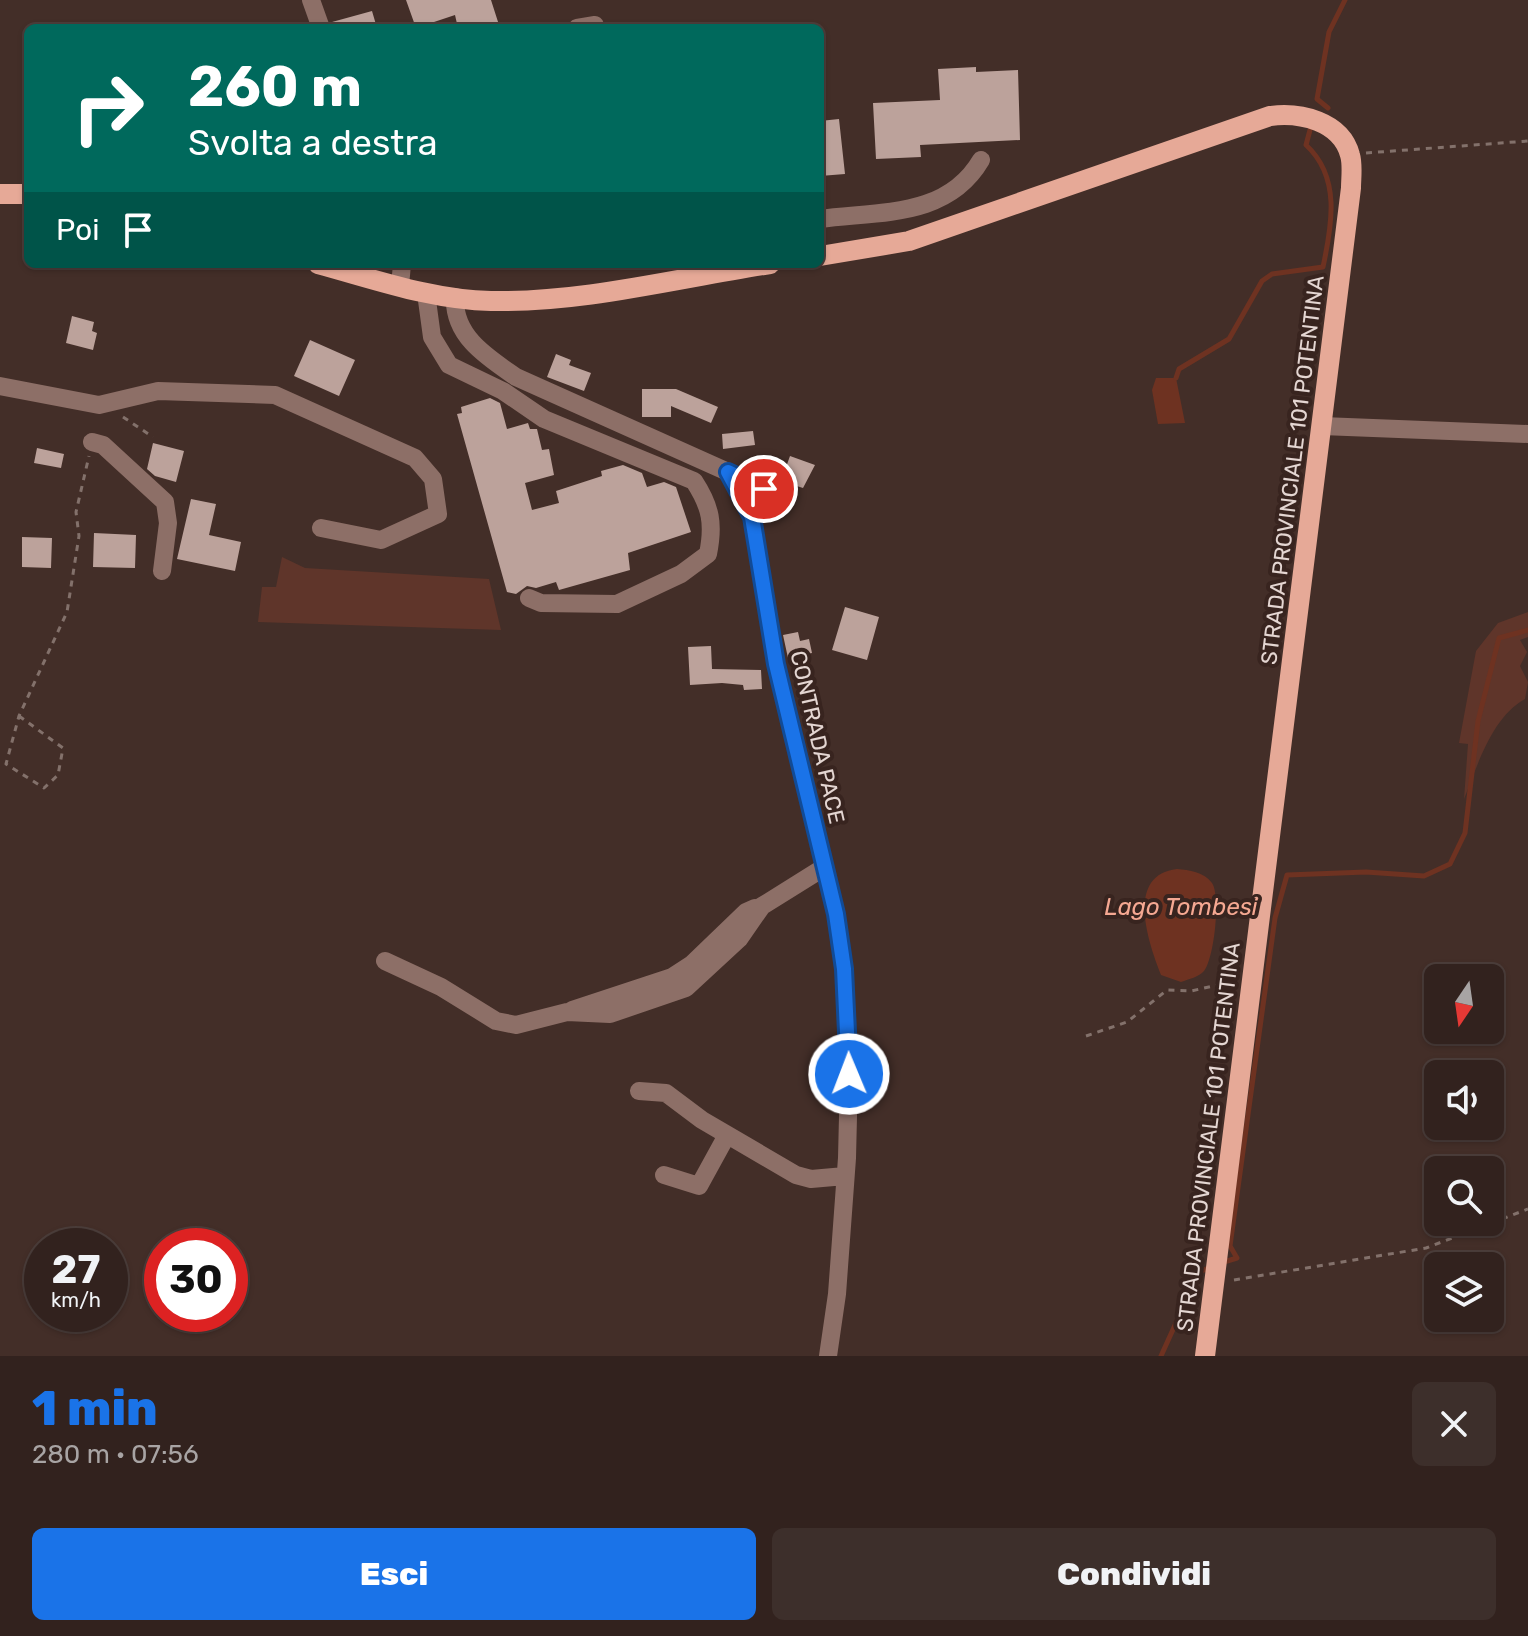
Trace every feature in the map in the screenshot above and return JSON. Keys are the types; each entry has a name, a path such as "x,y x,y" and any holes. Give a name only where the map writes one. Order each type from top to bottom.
{"main road":[{"path":"824,255 909,241 1270,116 1292,113 1325,124 1340,138 1350,155"},
{"name":"STRADA PROVINCIALE 101 POTENTINA","path":"1205,1356 1351,188 1350,155"},
{"path":"0,194 24,194"},
{"path":"333,268 426,293 455,297 540,299 710,268"}],"street":[{"path":"311,0 320,24"},
{"path":"824,219 934,205 969,180 981,160"},
{"path":"400,286 402,268"},
{"path":"426,293 432,337 449,365 503,391 544,419 694,481 707,501 713,527 708,554 681,574 617,604 541,603 529,598"},
{"path":"455,297 454,316 463,333 516,377 764,489"},
{"path":"0,386 99,405 158,391 275,395 415,458 433,479 438,514 381,540 321,528"},
{"path":"1322,426 1528,434"},
{"path":"92,442 103,445 165,502 168,523 162,571"},
{"name":"CONTRADA PACE","path":"728,472 752,517 776,664 836,914 846,993 849,1074 845,1176 837,1294 828,1356"},
{"path":"385,961 441,987 496,1021 516,1025 567,1012 610,1014 686,988 739,939 762,906 823,868"},
{"path":"639,1091 666,1093 727,1135 796,1175 811,1179 845,1176"},
{"path":"664,1175 699,1186 727,1135"}],"path":[{"path":"1350,155 1528,141"},
{"path":"99,405 142,427 153,437"},
{"path":"19,716 63,748 58,775 44,788 6,764 19,716 67,612 79,536 76,512 92,442"},
{"path":"1086,1036 1127,1022 1167,990 1191,991 1227,982 1251,983"},
{"path":"1216,1269 1426,1248 1528,1209"}],"shaded area":[{"path":"282,557 305,568 489,579 501,630 258,622 262,587 276,587"},
{"path":"1528,612 1528,637 1520,640 1527,652 1520,666 1528,682 1525,699 1513,707 1494,730 1464,799 1468,744 1459,743 1476,651 1498,623"}],"water":[{"path":"1156,378 1176,378 1185,423 1158,424 1152,390"},
{"name":"Lago Tombesi","path":"1177,869 1196,872 1209,879 1216,901 1208,964 1199,975 1181,982 1161,975 1145,912 1151,883 1161,874"}],"building":[{"path":"406,0 491,0 499,24 457,24 455,15 428,24 415,24"},
{"path":"372,11 376,24 332,24"},
{"path":"976,67 976,72 1018,70 1020,140 920,145 921,157 876,159 873,103 940,100 938,69"},
{"path":"839,119 845,174 824,176 824,121"},
{"path":"72,316 94,322 92,331 97,333 93,350 66,343"},
{"path":"310,340 355,360 339,396 294,376"},
{"path":"556,354 571,360 569,365 591,373 584,391 547,377"},
{"path":"642,389 676,389 718,407 711,423 671,406 671,417 642,417"},
{"path":"490,398 500,403 507,429 528,423 530,429 537,429 542,450 549,449 554,475 525,483 532,510 559,503 556,491 602,476 601,471 623,465 642,473 647,487 664,482 676,487 691,532 628,553 630,570 559,590 556,582 536,588 527,586 516,594 507,592 457,414 462,413 461,407"},
{"path":"753,431 755,445 723,449 722,434"},
{"path":"153,443 184,451 176,482 155,476 147,469"},
{"path":"37,448 64,454 61,468 34,463"},
{"path":"790,456 815,465 803,488 781,481"},
{"path":"191,499 216,504 209,535 241,542 235,571 177,559"},
{"path":"94,533 136,535 135,568 93,567"},
{"path":"22,537 52,538 51,568 22,567"},
{"path":"845,607 879,617 867,660 832,650"},
{"path":"798,632 800,641 809,639 812,653 788,658 783,635"},
{"path":"711,646 712,669 761,670 762,689 744,690 743,685 722,683 690,685 688,647"}],"waterway":[{"path":"1328,108 1317,99 1329,32 1345,0"},
{"path":"1176,378 1179,369 1229,339 1262,281 1272,274 1323,267 1331,202 1325,172 1306,145 1310,130"},
{"path":"1224,1262 1237,1258 1230,1246 1275,918 1287,875 1366,872 1424,876 1450,864 1465,833 1478,721 1499,638 1528,630"},
{"path":"1161,1356 1199,1272 1211,1267"}],"route":[{"path":"764,489 728,472 752,517 776,664 836,914 844,969 849,1074"}]}
